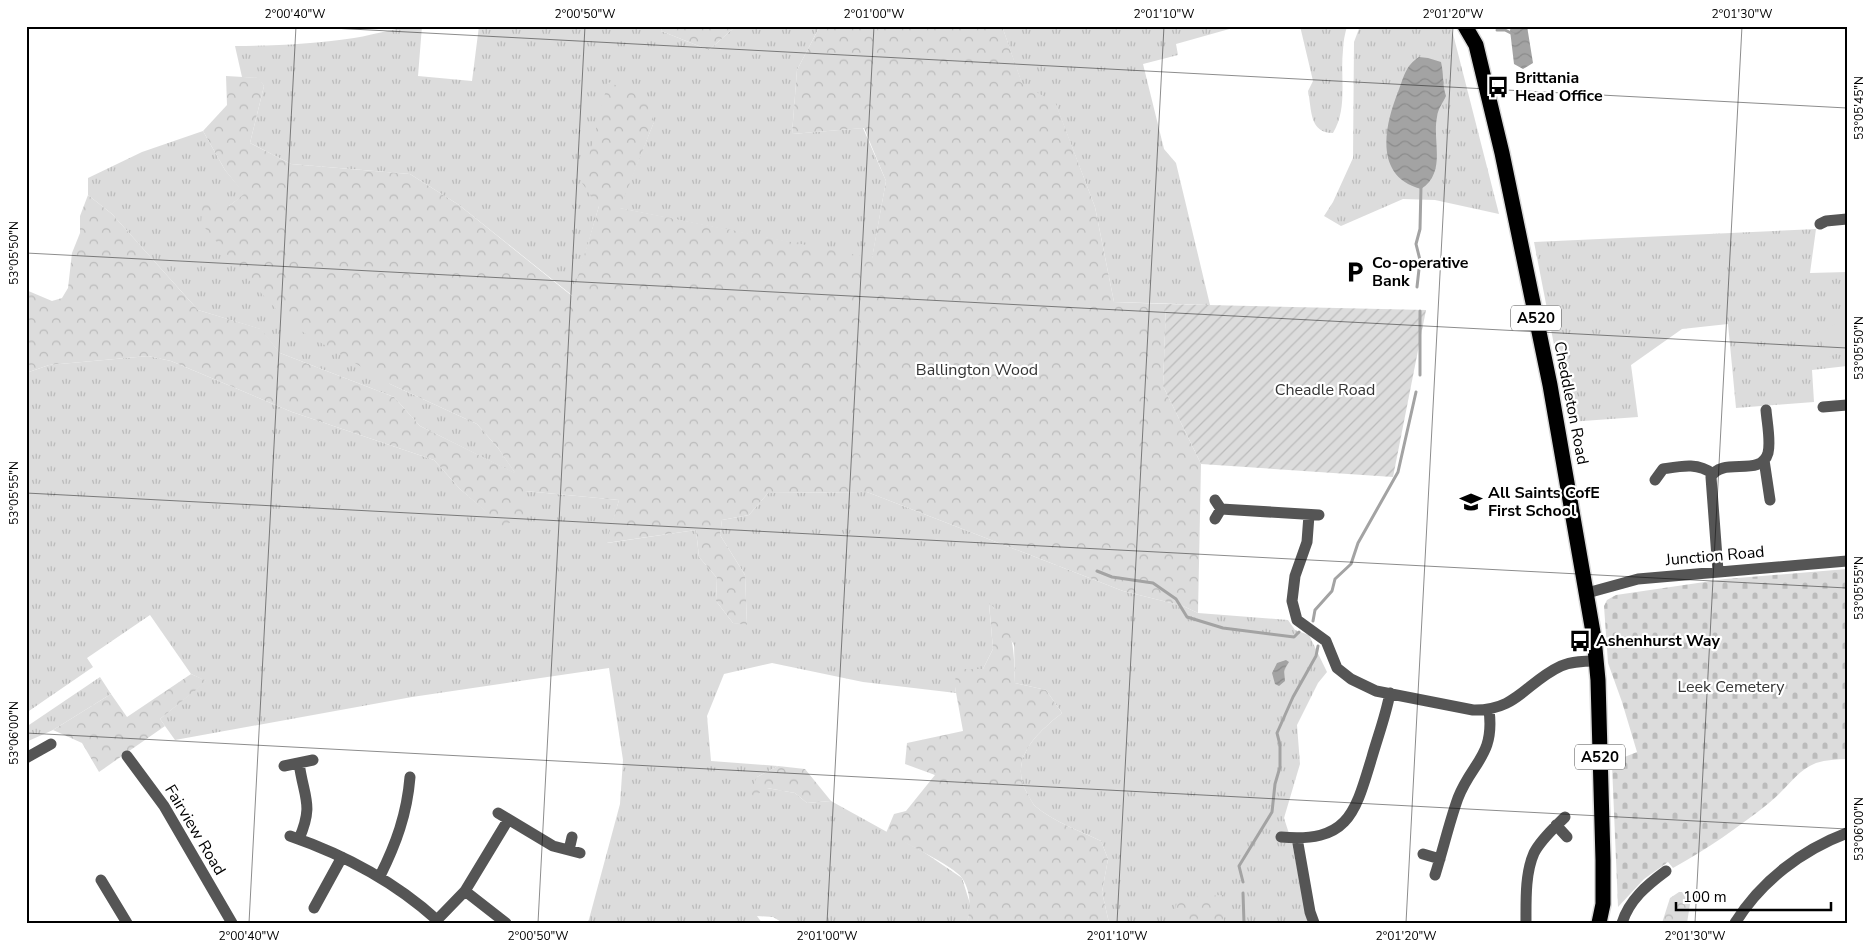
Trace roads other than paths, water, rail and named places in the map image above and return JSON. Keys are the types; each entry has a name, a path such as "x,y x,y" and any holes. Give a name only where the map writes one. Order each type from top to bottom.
{"highway":[{"name":"Cheddleton Road","path":"1465,26 1476,44 1502,153 1548,376 1587,593 1596,661 1604,860 1603,904 1599,923"},
{"name":"Cheddleton Road","path":"1476,44 1479,26"}],"street":[{"path":"1820,224 1826,221 1847,219"},
{"path":"1824,407 1847,404"},
{"path":"1766,410 1768,449 1764,460 1770,500"},
{"path":"1718,571 1710,483 1713,474 1722,468 1755,465 1764,460"},
{"path":"1655,480 1663,469 1690,466 1703,467 1713,474"},
{"path":"1217,509 1314,515 1295,576 1293,611 1297,620 1326,641 1338,668 1376,691 1473,710 1489,710 1506,705 1563,665 1596,661"},
{"name":"Junction Road","path":"1587,593 1638,579 1847,561"},
{"path":"1281,837 1316,837 1332,832 1351,815 1361,794 1390,693"},
{"path":"1435,875 1463,787 1482,758 1488,744 1491,732 1489,710"},
{"path":"26,758 51,744"},
{"name":"Fairview Road","path":"127,756 164,806 232,923"},
{"path":"284,766 313,760"},
{"path":"300,763 309,808 308,817 294,838 342,857 380,876 411,896 436,921 465,891 508,820"},
{"path":"380,876 399,836 410,777"},
{"path":"397,789 409,790"},
{"path":"498,814 553,846 575,852 572,837"},
{"path":"1526,923 1530,873 1534,853 1565,817"},
{"path":"1556,826 1567,837"},
{"path":"1735,923 1761,890 1787,867 1814,848 1847,833"},
{"path":"1297,838 1310,912 1314,923"},
{"path":"1423,854 1440,858"},
{"path":"314,901 342,857"},
{"path":"1622,923 1632,902 1653,880 1666,871"},
{"path":"101,880 127,923"},
{"path":"465,891 506,923"}],"water":[{"path":"1512,26 1527,26 1533,63 1523,69 1514,64 1510,30"},
{"path":"1419,57 1441,62 1446,96 1439,108 1437,117 1437,156 1434,174 1421,189 1406,183 1396,174 1389,162 1387,149 1389,120 1393,106 1406,72 1414,60"},
{"path":"1286,660 1289,662 1284,670 1285,681 1279,686 1275,684 1272,673 1277,663"}],"waterway":[{"path":"1497,30 1505,30 1513,34"},
{"path":"1417,287 1420,260 1416,244 1420,229 1421,186"},
{"path":"1420,311 1420,375"},
{"path":"1313,621 1315,610 1332,591 1335,579 1351,564 1358,543 1398,472 1416,392"},
{"path":"1097,571 1112,577 1153,583 1176,599 1187,617 1223,628 1294,637 1299,632"},
{"path":"1243,882 1239,866 1272,812 1275,784 1280,767 1280,745 1277,733 1293,697 1316,656 1318,646"},
{"path":"1243,893 1244,923"}],"place":[{"name":"Brittania Head Office","path":"1498,87"},
{"name":"Co-operative Bank","path":"1355,272"},
{"name":"All Saints CofE First School","path":"1471,502"},
{"name":"Ashenhurst Way","path":"1580,641"}],"park label":[{"name":"Ballington Wood","path":"977,370"},
{"name":"Cheadle Road","path":"1325,390"},
{"name":"Leek Cemetery","path":"1731,687"}]}
